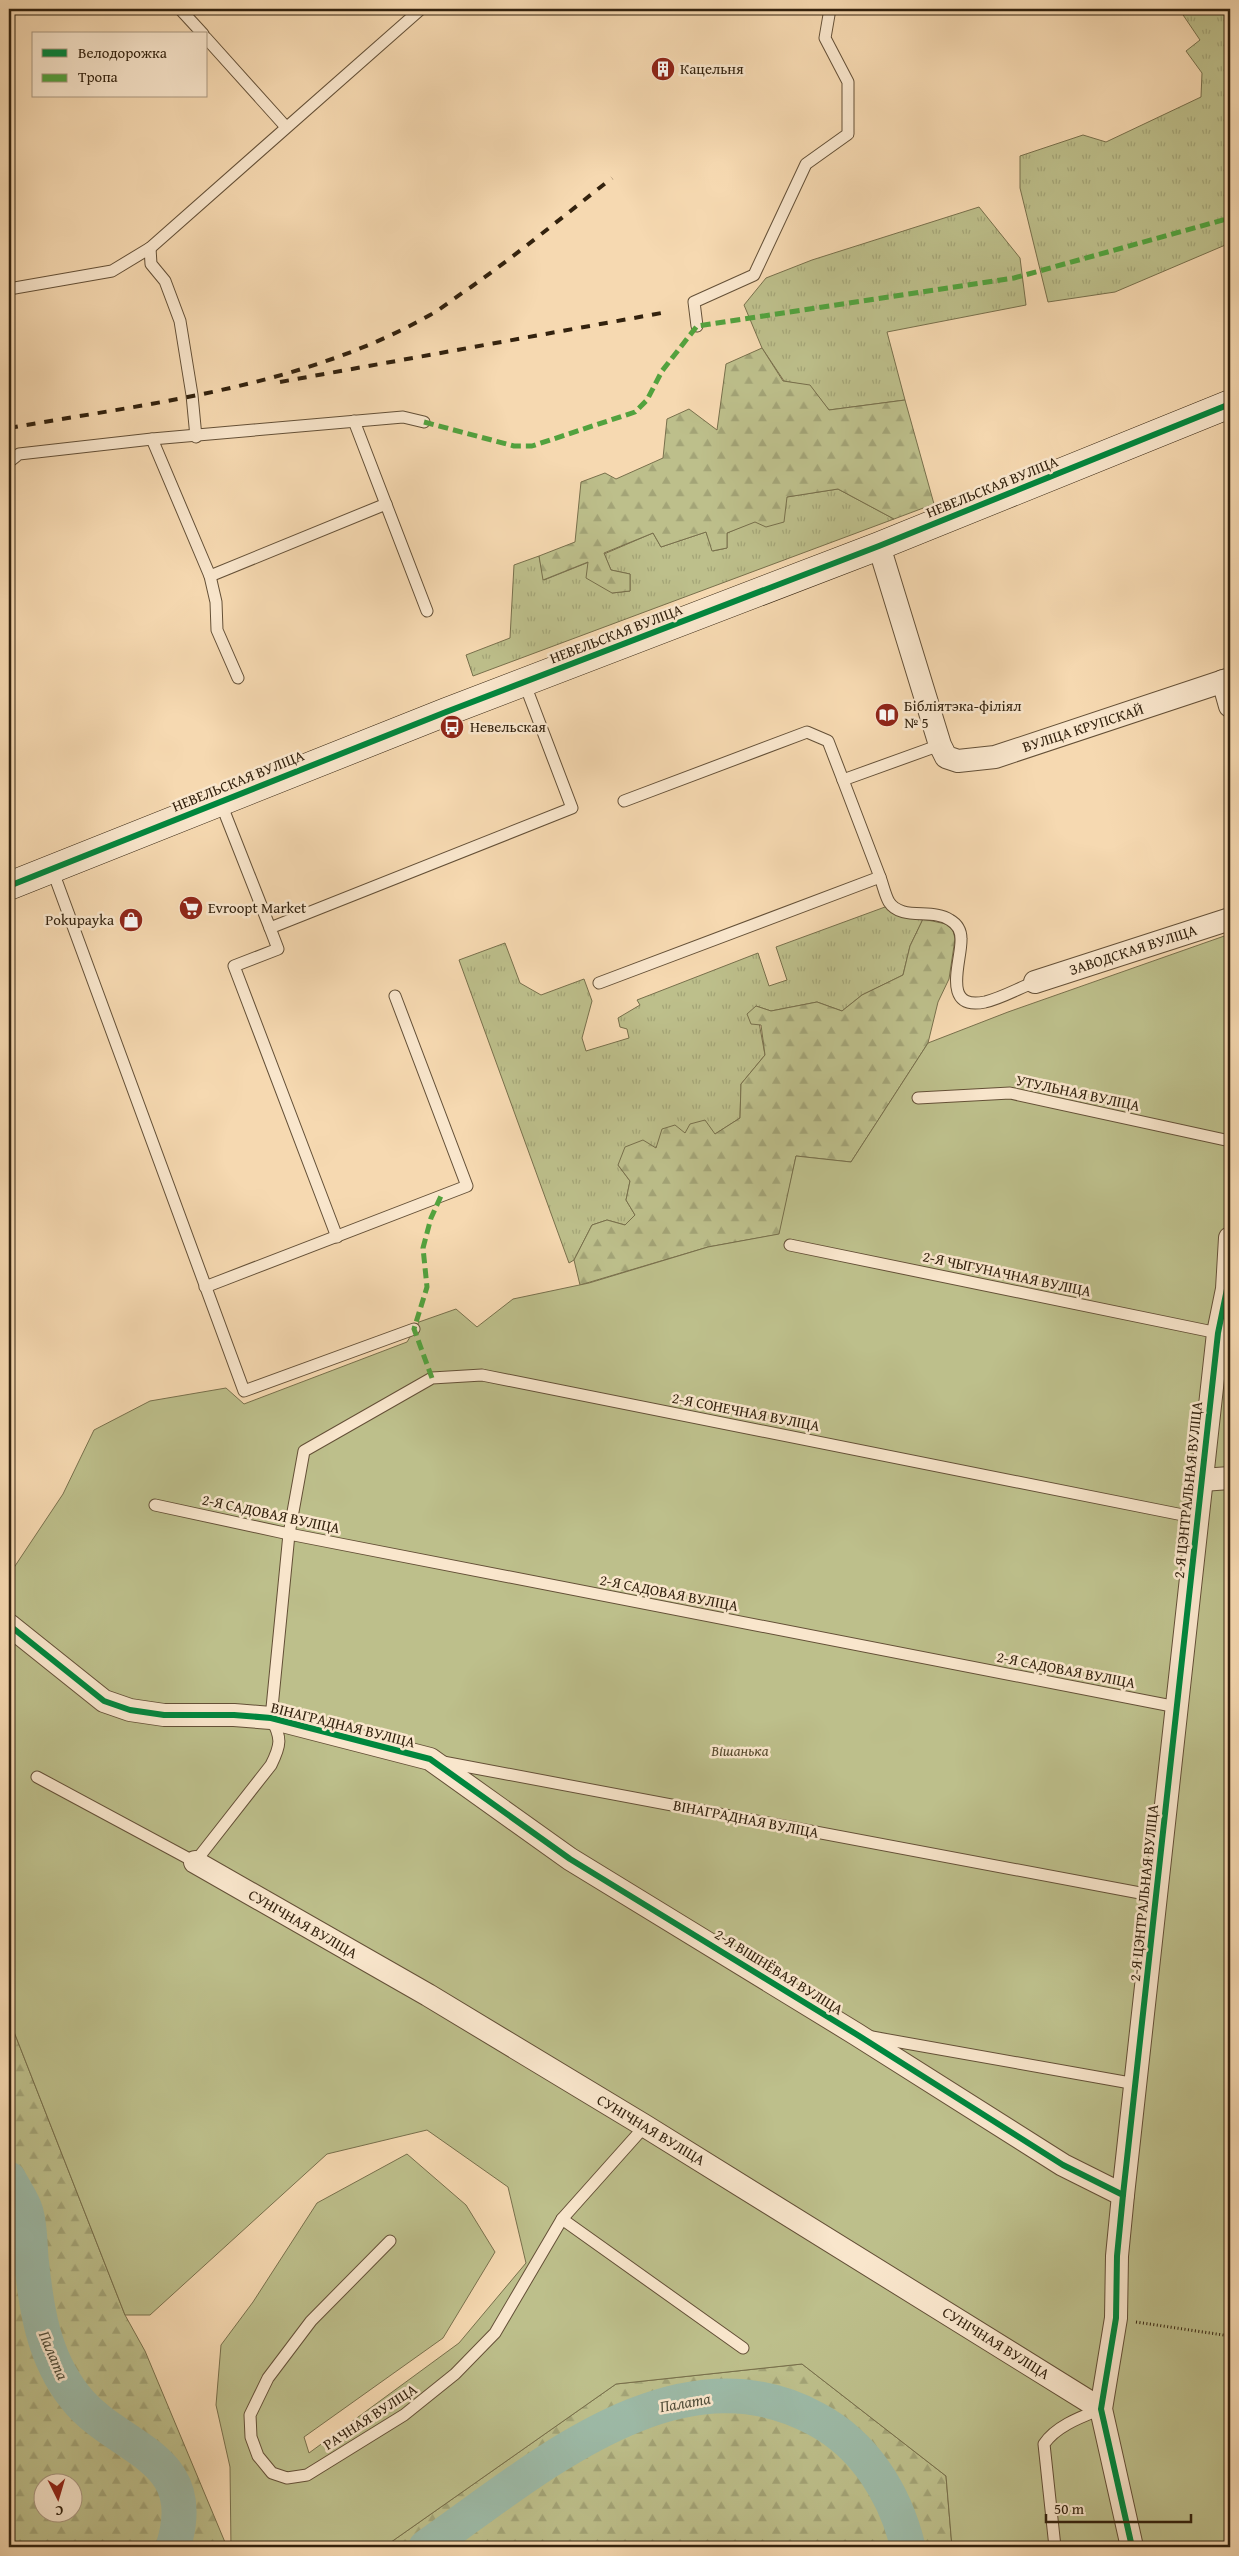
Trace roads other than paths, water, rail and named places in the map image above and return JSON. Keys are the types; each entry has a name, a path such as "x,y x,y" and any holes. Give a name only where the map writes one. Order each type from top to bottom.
{"street":[{"name":"НЕВЕЛЬСКАЯ ВУЛІЦА","path":"9,886 524,682 878,546 1230,404"},
{"path":"878,546 940,745"},
{"path":"1226,680 1230,706"},
{"name":"ВУЛІЦА КРУПСКАЙ","path":"940,745 946,757 958,761 995,757 1226,680"},
{"name":"ЗАВОДСКАЯ ВУЛІЦА","path":"1035,982 1230,919"},
{"name":"2-Я ЦЭНТРАЛЬНАЯ ВУЛІЦА","path":"1132,2547 1101,2409 1116,2318 1117,2256 1123,2194 1218,1333 1228,1289 1230,1238"},
{"path":"1202,1480 1230,1478"},
{"name":"ВІНАГРАДНАЯ ВУЛІЦА","path":"9,1624 104,1701 130,1710 164,1715 234,1715 271,1718 430,1759"},
{"name":"2-Я ВІШНЁВАЯ ВУЛІЦА","path":"430,1759 570,1859 856,2034 1063,2165 1123,2194"},
{"name":"СУНІЧНАЯ ВУЛІЦА","path":"195,1862 428,1995 646,2126 1101,2409"}],"lane":[{"path":"180,9 200,32"},
{"path":"9,289 112,270 150,248 421,9"},
{"path":"696,326 694,302 754,275 806,164 848,134 848,82 825,38 830,9"},
{"path":"208,40 286,127"},
{"path":"150,248 151,264 165,281 180,321 192,395 196,437"},
{"path":"9,462 19,454 152,439 196,437 403,416 424,422"},
{"path":"354,421 427,611"},
{"path":"152,439 210,576 216,602 217,630 238,678"},
{"path":"210,576 386,504"},
{"path":"270,928 572,808 524,682"},
{"path":"624,801 807,732 828,742 890,903 897,910 911,913 931,913 949,919 958,927 961,938 955,980 962,998 973,1003 986,1002 1035,982"},
{"path":"843,780 940,745"},
{"path":"220,801 278,949 234,966 337,1237"},
{"path":"52,868 244,1391 414,1328"},
{"path":"599,983 880,877"},
{"path":"205,1287 467,1186 396,996"},
{"name":"УТУЛЬНАЯ ВУЛІЦА","path":"918,1098 1010,1093 1230,1141"},
{"name":"2-Я ЧЫГУНАЧНАЯ ВУЛІЦА","path":"790,1245 1218,1333"},
{"name":"2-Я СОНЕЧНАЯ ВУЛІЦА","path":"289,1534 304,1451 432,1378 482,1375 1198,1518"},
{"name":"2-Я САДОВАЯ ВУЛІЦА","path":"155,1505 289,1534 1177,1707"},
{"path":"37,1777 195,1862 271,1765 280,1748 279,1732 271,1718 289,1534"},
{"name":"ВІНАГРАДНАЯ ВУЛІЦА","path":"430,1759 1156,1896"},
{"path":"856,2034 1136,2084"},
{"name":"РАЧНАЯ ВУЛІЦА","path":"390,2241 311,2321 268,2378 250,2415 251,2437 258,2456 272,2473 288,2478 307,2475 404,2415 455,2374 495,2332 562,2219 646,2126"},
{"path":"562,2219 743,2348"},
{"path":"1055,2547 1044,2444 1048,2438 1074,2420 1101,2409"}],"waterway":[{"name":"Палата","path":"9,2179 21,2199 26,2212 39,2313 48,2348 55,2365 75,2397 92,2415 151,2457 166,2473 176,2492 179,2516 173,2547"},
{"name":"Палата","path":"426,2547 513,2485 560,2454 609,2426 660,2406 712,2396 764,2400 816,2419 833,2430 849,2443 876,2473 895,2508 908,2547"}],"railway":[{"path":"9,428 225,389 331,360 381,340 430,315 445,305 507,261 612,178"},
{"path":"280,382 667,312"}],"place":[{"name":"Кацельня","path":"663,69"},
{"name":"Бібліятэка-філіял № 5","path":"887,715"},
{"name":"Невельская","path":"452,727"},
{"name":"Evroopt Market","path":"191,908"},
{"name":"Pokupayka","path":"131,920"}],"park label":[{"name":"Вішанька","path":"740,1751"}]}
